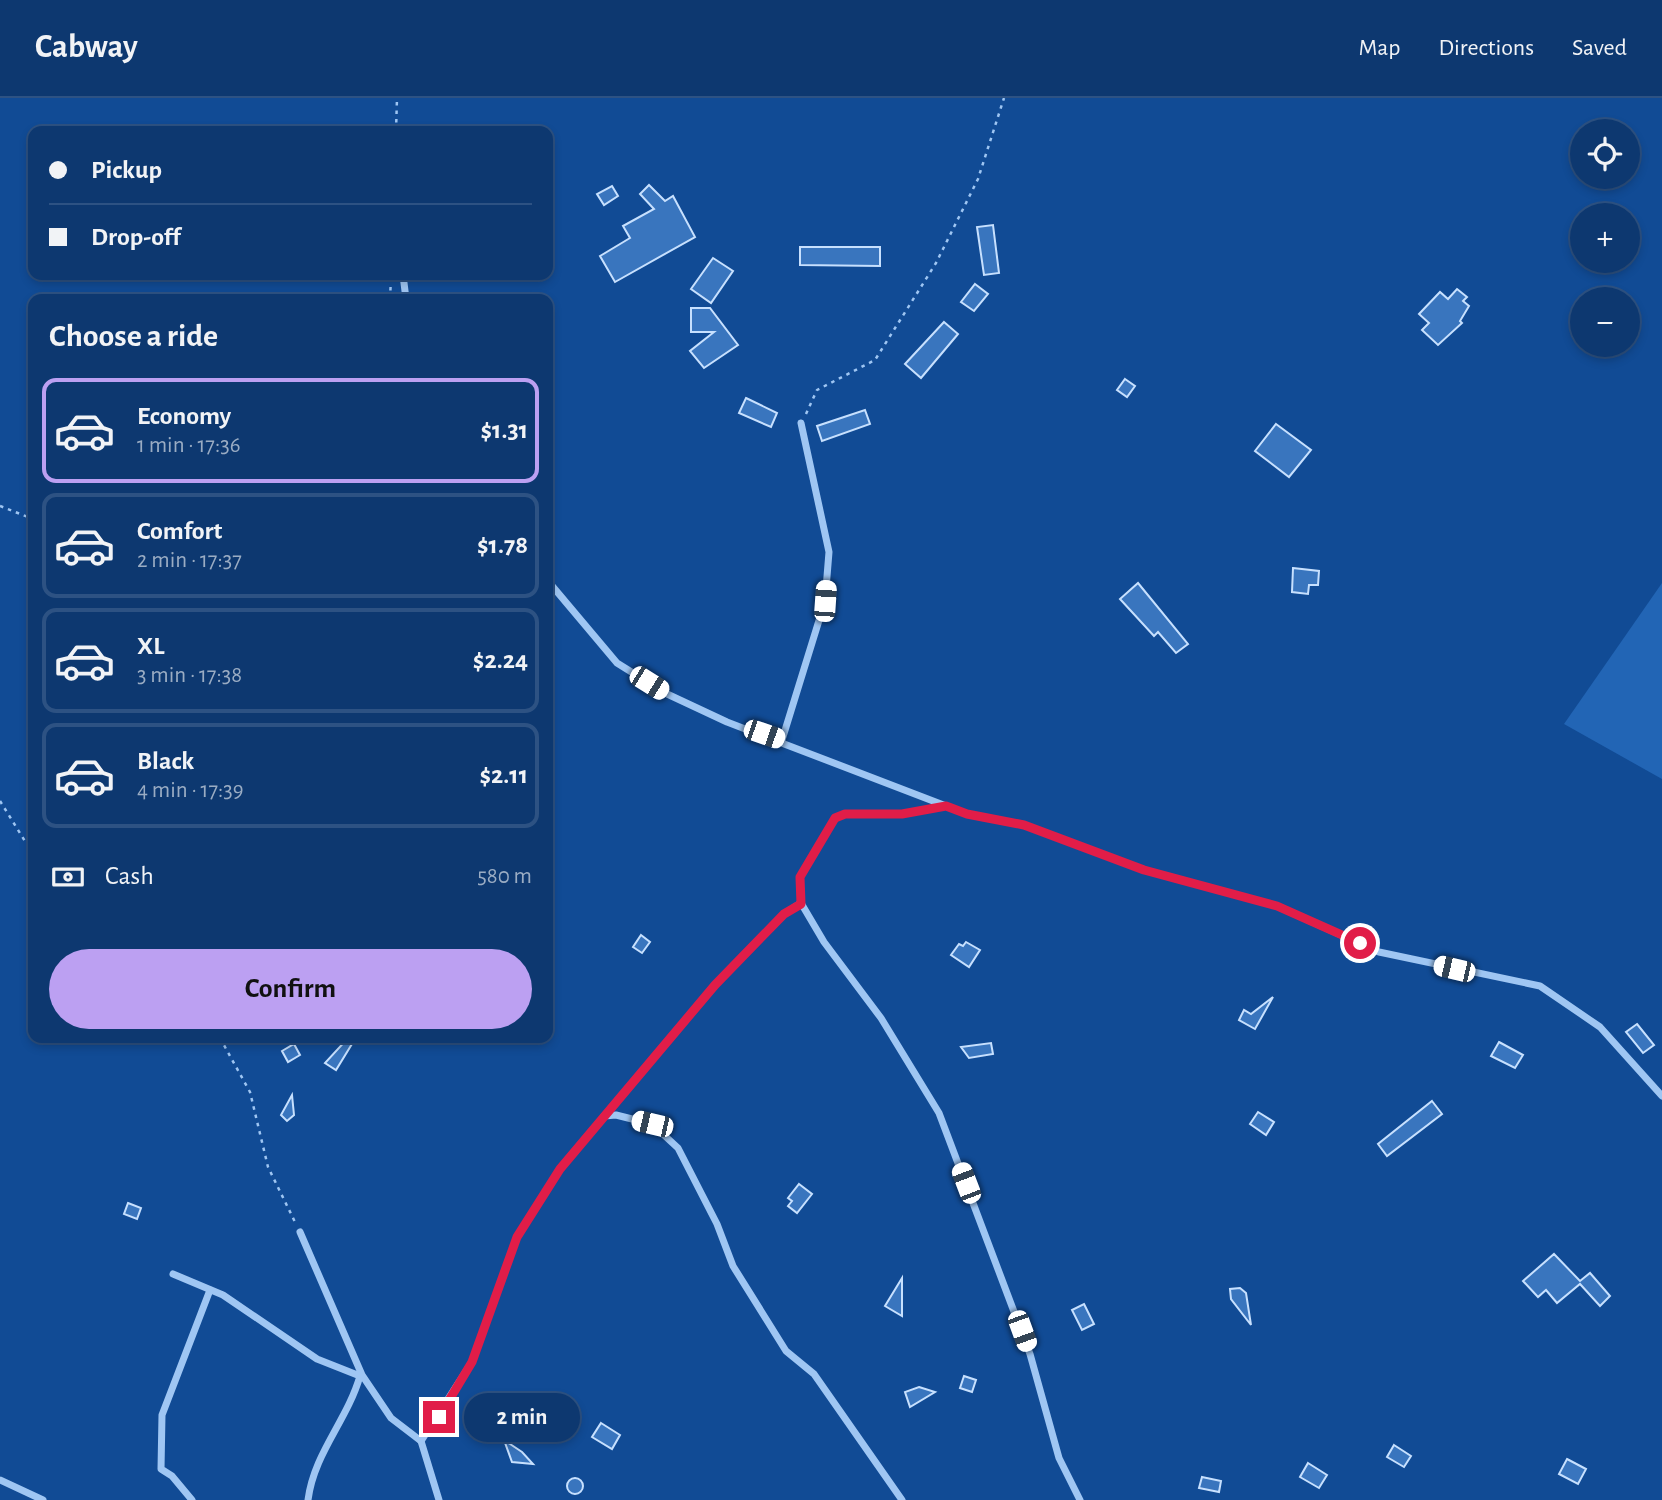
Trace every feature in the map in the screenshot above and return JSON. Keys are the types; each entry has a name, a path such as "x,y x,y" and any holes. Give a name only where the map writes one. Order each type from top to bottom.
{"street":[{"path":"782,740 825,601 829,552 802,423"},
{"path":"553,587 617,663 665,693 727,722 782,740 967,814 1024,825 1144,870 1277,906 1379,952 1540,986 1600,1027 1662,1096"},
{"path":"946,806 902,814 845,814 835,818 800,877 801,904 824,942 881,1018 939,1112 1030,1354 1059,1458 1080,1500"},
{"path":"421,1441 472,1362 517,1237 560,1169 715,985 784,914 801,904"},
{"path":"604,1116 616,1115 652,1124 678,1148 717,1224 733,1266 786,1351 814,1374 902,1500"},
{"path":"300,1232 362,1375 391,1418 421,1441 439,1500"},
{"path":"173,1274 223,1295 317,1359 360,1376 354,1400 321,1452 311,1476 308,1500"},
{"path":"192,1500 172,1476 160,1469 162,1415 210,1290"},
{"path":"0,1480 43,1500"}],"path":[{"path":"396,126 397,98"},
{"path":"802,423 817,390 874,360 936,263 978,179 1004,98"},
{"path":"0,506 28,517"},
{"path":"0,801 28,846"},
{"path":"223,1043 250,1092 268,1167 300,1232"}],"shaded area":[{"path":"1662,583 1662,779 1564,724"}],"building":[{"path":"649,185 665,201 673,196 695,237 615,282 600,256 630,238 623,226 654,209 640,194"},
{"path":"612,186 618,196 604,205 597,194"},
{"path":"993,225 999,273 984,275 977,227"},
{"path":"800,247 880,247 880,266 800,265"},
{"path":"713,258 733,271 711,303 691,289"},
{"path":"975,284 988,294 974,311 961,302"},
{"path":"1457,289 1467,297 1463,301 1469,306 1460,321 1462,323 1438,345 1422,330 1429,323 1419,314 1440,292 1448,299"},
{"path":"691,308 710,308 738,345 704,368 690,351 714,332 691,332"},
{"path":"944,322 958,334 921,378 905,364"},
{"path":"1125,379 1135,386 1127,397 1117,390"},
{"path":"746,398 777,413 771,427 739,413"},
{"path":"865,410 870,424 822,441 817,426"},
{"path":"1276,424 1311,450 1289,477 1255,451"},
{"path":"1293,568 1319,571 1318,585 1309,585 1308,594 1292,592"},
{"path":"1138,583 1188,644 1176,653 1158,632 1154,636 1120,599"},
{"path":"641,935 650,942 642,953 633,947"},
{"path":"966,942 980,950 969,967 951,955 959,944 963,946"},
{"path":"1273,997 1255,1029 1239,1020 1244,1010 1251,1014"},
{"path":"1637,1024 1654,1045 1643,1053 1626,1032"},
{"path":"1499,1042 1523,1055 1515,1068 1491,1056"},
{"path":"343,1043 353,1043 336,1070 325,1063"},
{"path":"991,1043 993,1054 969,1058 961,1047"},
{"path":"294,1044 300,1055 288,1062 282,1051"},
{"path":"292,1095 294,1115 287,1121 281,1115"},
{"path":"1432,1101 1442,1114 1387,1156 1378,1144"},
{"path":"1258,1112 1274,1122 1266,1135 1250,1124"},
{"path":"799,1184 812,1194 797,1213 788,1206 792,1201 788,1198"},
{"path":"128,1203 141,1208 137,1219 124,1214"},
{"path":"1554,1254 1580,1281 1590,1273 1610,1296 1600,1306 1580,1284 1557,1303 1546,1290 1538,1297 1523,1281"},
{"path":"902,1278 902,1316 885,1306"},
{"path":"1240,1288 1246,1293 1251,1325 1231,1299 1230,1289"},
{"path":"1084,1304 1094,1324 1082,1330 1072,1310"},
{"path":"964,1376 976,1380 972,1392 960,1388"},
{"path":"919,1387 935,1392 910,1407 905,1392"},
{"path":"510,1418 516,1427 506,1440 499,1426 502,1419"},
{"path":"601,1423 620,1435 612,1449 592,1437"},
{"path":"504,1440 522,1452 533,1464 512,1462"},
{"path":"1394,1445 1411,1456 1404,1467 1387,1457"},
{"path":"1567,1459 1586,1469 1578,1484 1559,1474"},
{"path":"1308,1463 1327,1475 1319,1488 1300,1477"},
{"path":"1202,1477 1221,1481 1219,1492 1199,1488"},
{"path":"575,1478 581,1480 581,1492 575,1494 569,1492 567,1486 569,1480"}],"route":[{"path":"439,1417 472,1362 517,1237 533,1208 560,1169 715,985 784,914 801,904 800,877 835,818 845,814 902,814 946,806 967,814 1024,825 1144,870 1204,884 1277,906 1360,943"}]}
